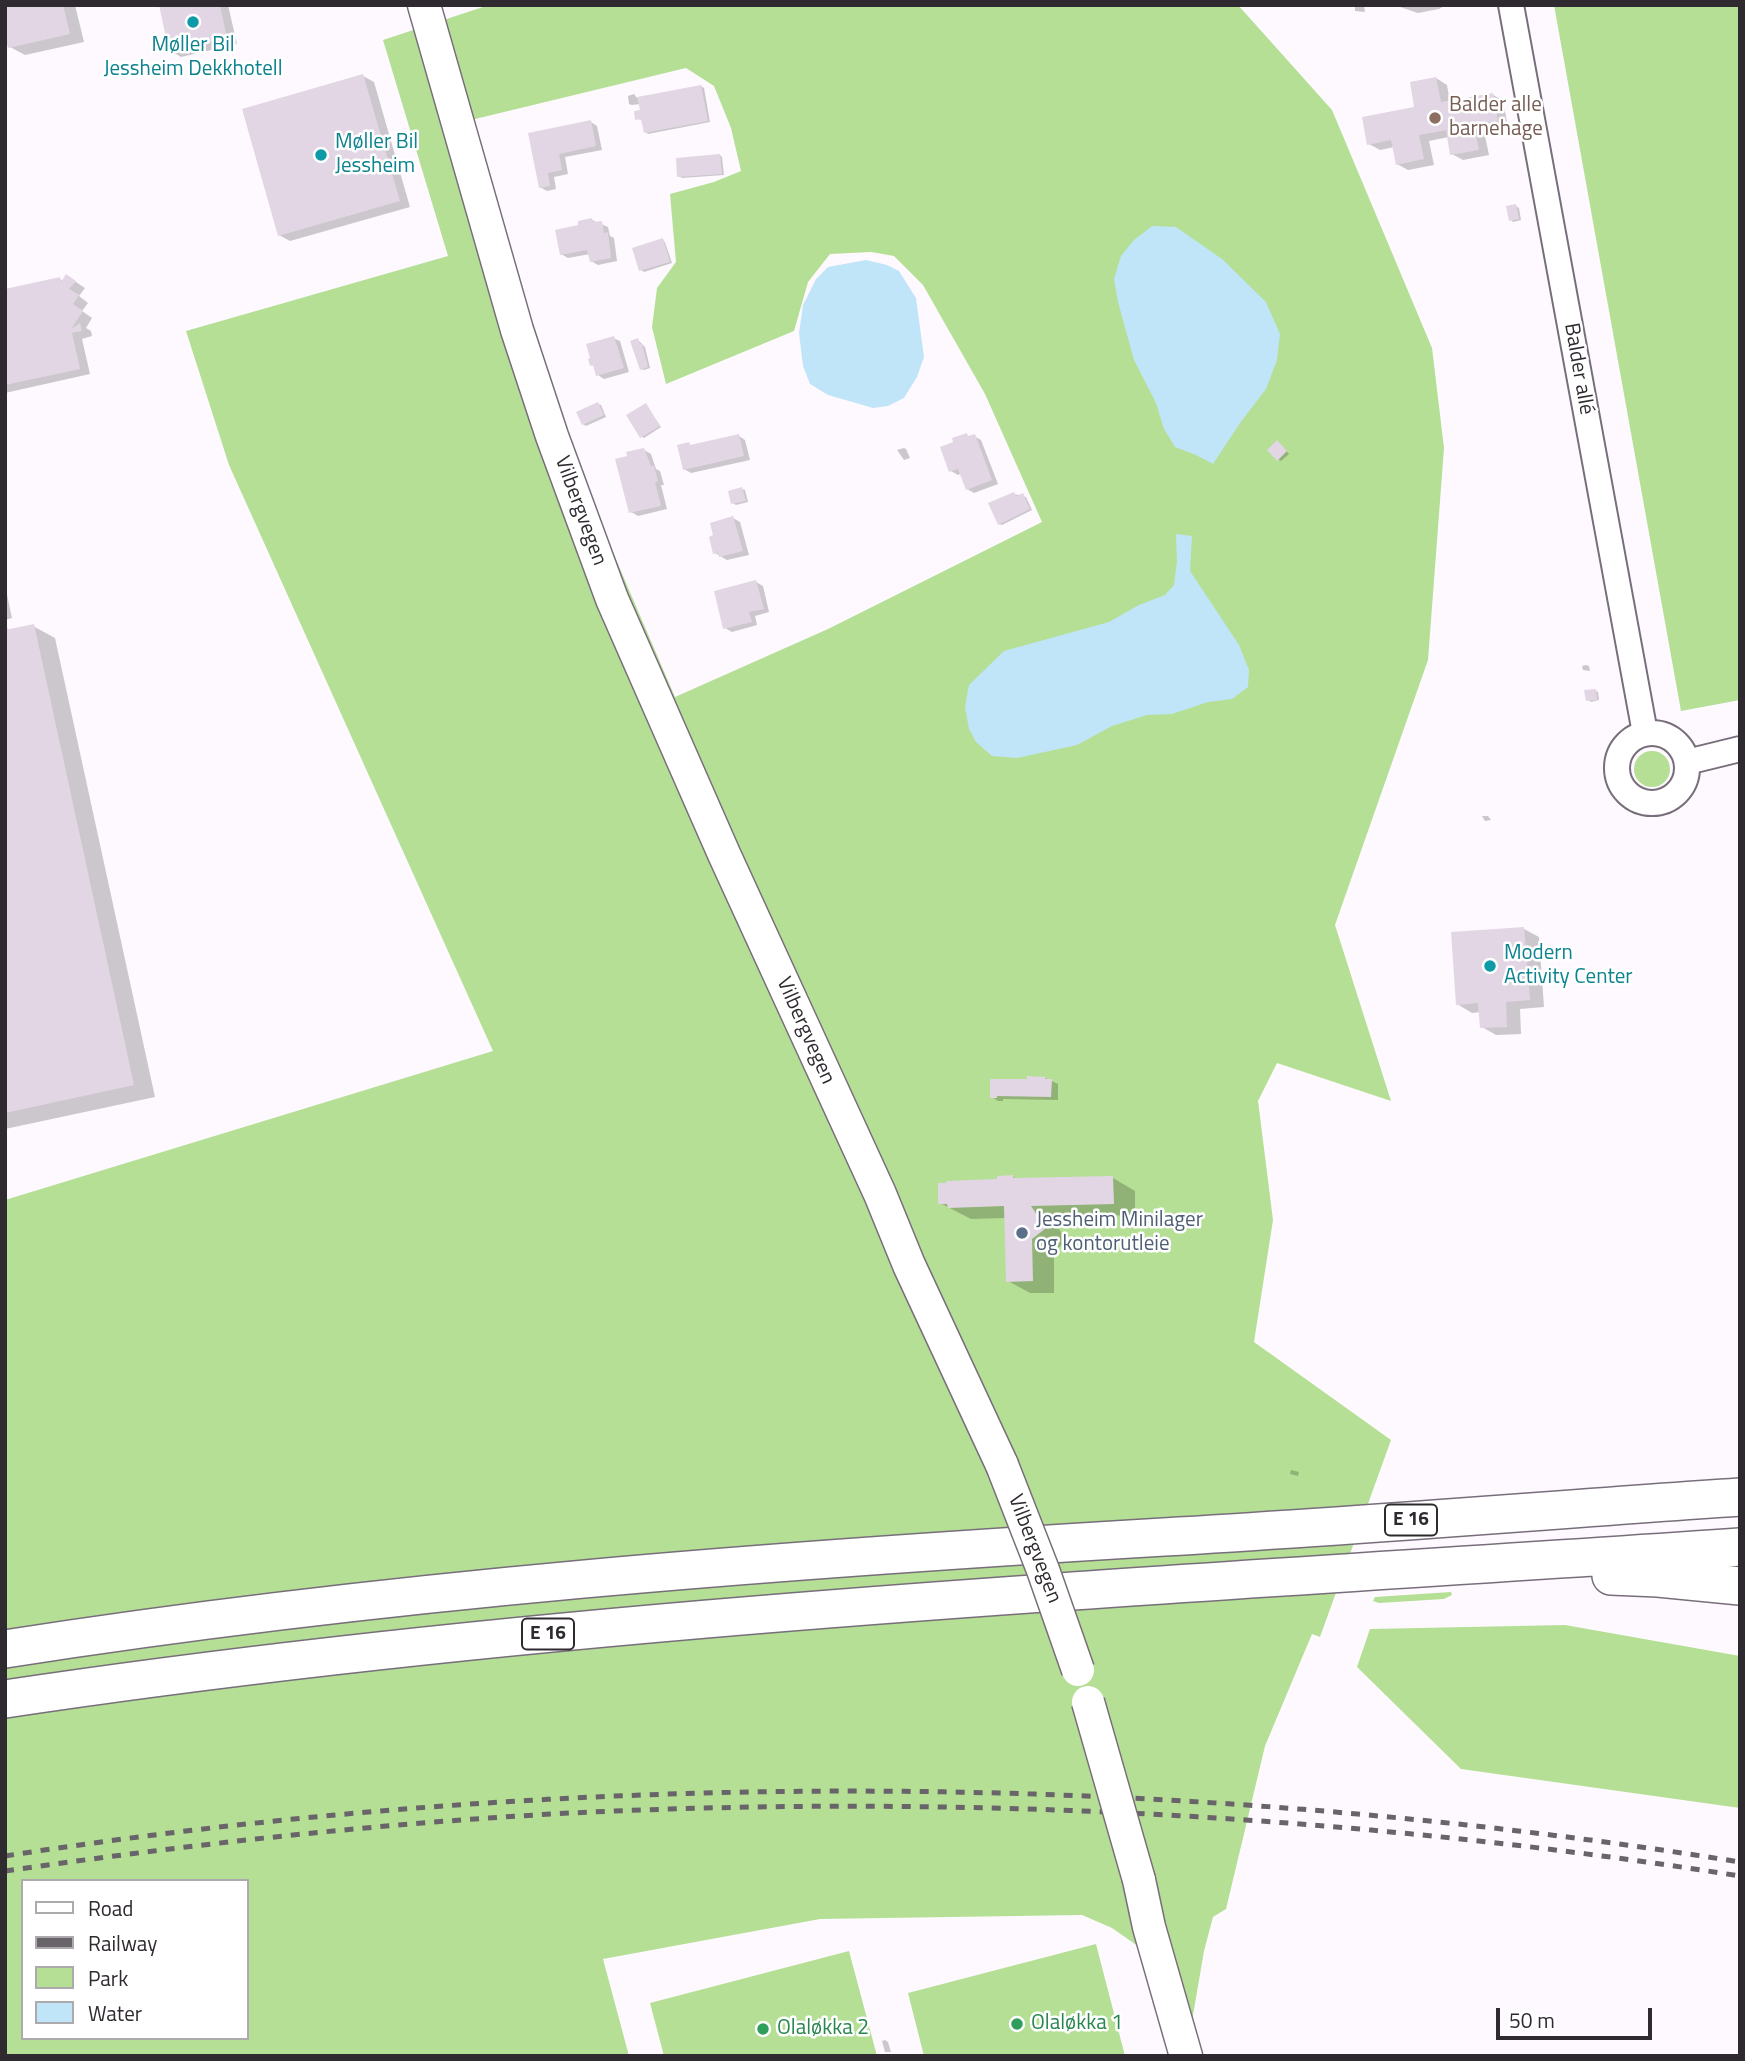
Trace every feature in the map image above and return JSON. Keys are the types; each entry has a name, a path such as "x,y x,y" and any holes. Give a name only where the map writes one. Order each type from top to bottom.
{"highway":[{"name":"E 16","path":"5,1649 286,1611 636,1575 944,1551 1740,1497"},
{"name":"E 16","path":"5,1699 302,1660 611,1629 877,1606 1740,1547"},
{"name":"E 16","path":"1466,1566 1495,1579 1610,1576 1740,1586"}],"main road":[{"name":"Vilbergvegen","path":"424,5 517,330 552,436 612,599 724,854 880,1194 914,1277 1002,1465 1043,1570 1088,1702 1186,2056"}],"street":[{"name":"Balder allé","path":"1511,5 1645,733"},
{"path":"1645,733 1657,733 1677,742 1684,751 1687,762 1687,774 1678,793 1669,800 1658,803 1647,804 1627,794 1617,775 1620,753 1626,744 1645,733"},
{"path":"1687,762 1740,749"}],"green space":[{"path":"489,5 1238,5 1332,110 1432,348 1444,448 1428,660 1335,925 1391,1101 1277,1063 1258,1101 1273,1220 1254,1342 1391,1440 1320,1637 1312,1634 1265,1746 1226,1909 1213,1917 1204,1951 1186,2056 1145,1951 1112,1928 1082,1915 820,1919 603,1959 629,2056 5,2056 5,1200 493,1051 229,465 186,331 448,256 383,40","holes":["686,68 714,86 731,128 741,171 714,182 670,194 676,262 657,288 652,327 666,384 794,331 808,282 830,254 871,252 894,256 923,285 985,394 1042,522 828,629 675,697 563,436 471,120"]},
{"path":"1554,5 1740,5 1740,700 1681,711"},
{"path":"1652,751 1665,756 1670,769 1665,782 1652,787 1639,782 1634,769 1639,756"},
{"path":"1451,1592 1452,1595 1444,1599 1379,1603 1373,1601 1375,1597"},
{"path":"1565,1625 1740,1656 1740,1808 1461,1769 1357,1667 1370,1629"},
{"name":"Olaløkka 1","path":"1096,1944 1125,2056 924,2056 908,1993"},
{"name":"Olaløkka 2","path":"849,1951 877,2056 664,2056 650,2003"}],"water":[{"path":"1152,226 1176,227 1222,259 1266,302 1280,334 1277,360 1266,389 1213,464 1175,447 1164,429 1156,403 1134,360 1118,302 1114,279 1121,256 1134,240"},
{"path":"866,260 899,271 916,298 924,357 917,377 904,398 888,406 873,408 828,395 810,384 803,366 799,333 803,305 816,279 828,267"},
{"path":"1176,534 1192,536 1190,571 1239,645 1249,670 1248,687 1232,699 1208,702 1172,714 1147,715 1112,726 1077,745 1017,758 992,756 976,742 969,729 965,707 969,685 1004,651 1109,622 1139,605 1165,595 1174,585"}],"building":[{"path":"63,5 70,34 8,48 5,7"},
{"name":"Møller Bil Jessheim Dekkhotell","path":"159,5 220,5 227,38 169,52"},
{"name":"Møller Bil Jessheim","path":"363,74 400,201 278,236 242,109"},
{"path":"1436,77 1441,102 1493,93 1498,121 1474,125 1479,150 1450,155 1446,130 1419,135 1424,159 1396,165 1391,140 1367,145 1362,117 1414,107 1410,82"},
{"path":"701,85 708,121 644,133 641,119 635,120 634,111 640,110 637,97"},
{"path":"591,120 596,146 559,154 562,170 548,173 550,186 539,188 528,133"},
{"path":"720,154 722,174 677,177 676,158"},
{"path":"1516,204 1519,219 1509,221 1506,206"},
{"path":"592,218 593,222 602,221 604,233 608,232 611,258 590,262 587,250 560,255 555,230 578,225 578,221"},
{"path":"663,238 670,262 639,271 632,248"},
{"path":"66,274 76,281 69,289 79,295 73,304 83,311 71,329 80,323 82,331 72,333 80,369 5,385 5,289 60,277 61,282"},
{"path":"614,336 624,368 596,376 593,365 590,366 586,344"},
{"path":"638,338 648,367 640,370 630,341"},
{"path":"598,402 604,415 582,425 576,412"},
{"path":"646,403 660,426 640,438 626,415"},
{"path":"967,433 968,436 975,434 992,480 966,490 958,469 949,472 940,447 953,442 952,438"},
{"path":"739,434 744,456 683,470 677,445 689,442 690,445"},
{"path":"1277,440 1287,451 1277,461 1267,450"},
{"path":"644,448 651,466 654,466 661,506 629,513 615,459 627,456 626,452"},
{"path":"742,487 746,501 731,504 728,491"},
{"path":"1014,492 1016,496 1023,493 1030,509 998,525 988,503"},
{"path":"733,516 743,551 719,557 718,553 713,554 709,537 713,535 710,523"},
{"path":"756,580 764,609 749,612 752,622 723,629 714,591"},
{"path":"34,624 134,1085 5,1113 5,630"},
{"path":"1596,689 1597,700 1586,701 1584,690"},
{"name":"Modern Activity Center","path":"1524,927 1530,1000 1506,1002 1507,1027 1480,1028 1478,1003 1456,1005 1451,932"},
{"path":"1027,1076 1052,1079 1051,1097 990,1098 990,1079 1027,1079"},
{"name":"Jessheim Minilager og kontorutleie","path":"1013,1175 1013,1178 1113,1176 1114,1204 1031,1206 1046,1228 1032,1239 1033,1281 1006,1282 1004,1206 948,1208 947,1204 938,1204 938,1183 997,1179 997,1176"}],"railway":[{"path":"5,1856 221,1827 437,1806 655,1795 873,1791 1090,1796 1308,1810 1524,1832 1740,1862"},
{"path":"5,1871 217,1843 429,1822 571,1813 864,1806 1011,1808 1303,1824 1595,1855 1740,1876"}],"place":[{"name":"Møller Bil Jessheim Dekkhotell","path":"193,22"},
{"name":"Balder alle barnehage","path":"1435,118"},
{"name":"Møller Bil Jessheim","path":"321,155"},
{"name":"Modern Activity Center","path":"1490,966"},
{"name":"Jessheim Minilager og kontorutleie","path":"1022,1233"},
{"name":"Olaløkka 1","path":"1017,2024"},
{"name":"Olaløkka 2","path":"763,2029"}]}
